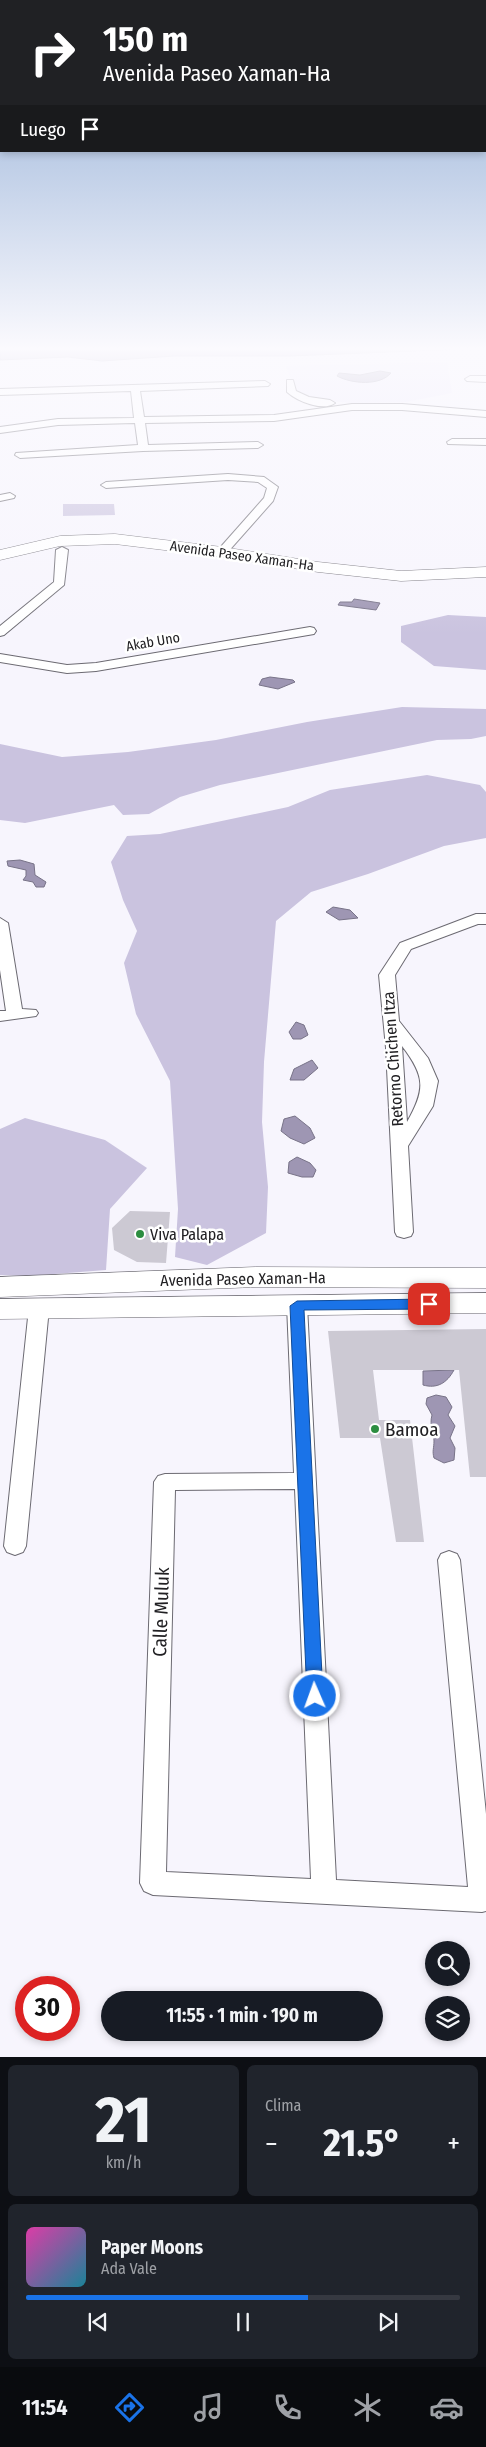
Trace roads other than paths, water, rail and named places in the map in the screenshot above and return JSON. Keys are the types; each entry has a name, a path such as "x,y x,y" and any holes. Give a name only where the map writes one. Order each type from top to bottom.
{"main road":[{"name":"Avenida Paseo Xaman-Ha","path":"0,555 60,541 115,539 170,551 280,566 380,584 486,584"},
{"name":"Avenida Paseo Xaman-Ha","path":"0,561 62,550 111,549 222,552 280,566 401,576 486,572"},
{"name":"Avenida Paseo Xaman-Ha","path":"0,1287 256,1277 486,1278"},
{"name":"Avenida Paseo Xaman-Ha","path":"0,1309 486,1303"}],"street":[{"path":"142,442 143,448"},
{"path":"452,442 486,442"},
{"path":"20,455 143,448 258,445"},
{"path":"106,485 228,477 260,479 273,487 269,499 222,552"},
{"path":"0,632 60,583 62,550"},
{"name":"Akab Uno","path":"0,658 67,669 96,667 310,631"},
{"name":"Retorno Chichen Itza","path":"404,1232 392,1022 387,975 405,946 476,919 486,919"},
{"path":"0,923 15,1014"},
{"path":"392,1022 424,1066 430,1081 428,1096 412,1128 400,1144"},
{"path":"297,1306 324,1892 482,1900 450,1560"},
{"path":"15,1546 39,1308"},
{"name":"Calle Muluk","path":"306,1481 166,1482 153,1883 324,1892"}],"place":[{"name":"Viva Palapa","path":"140,1234"},
{"name":"Bamoa","path":"375,1429"}]}
